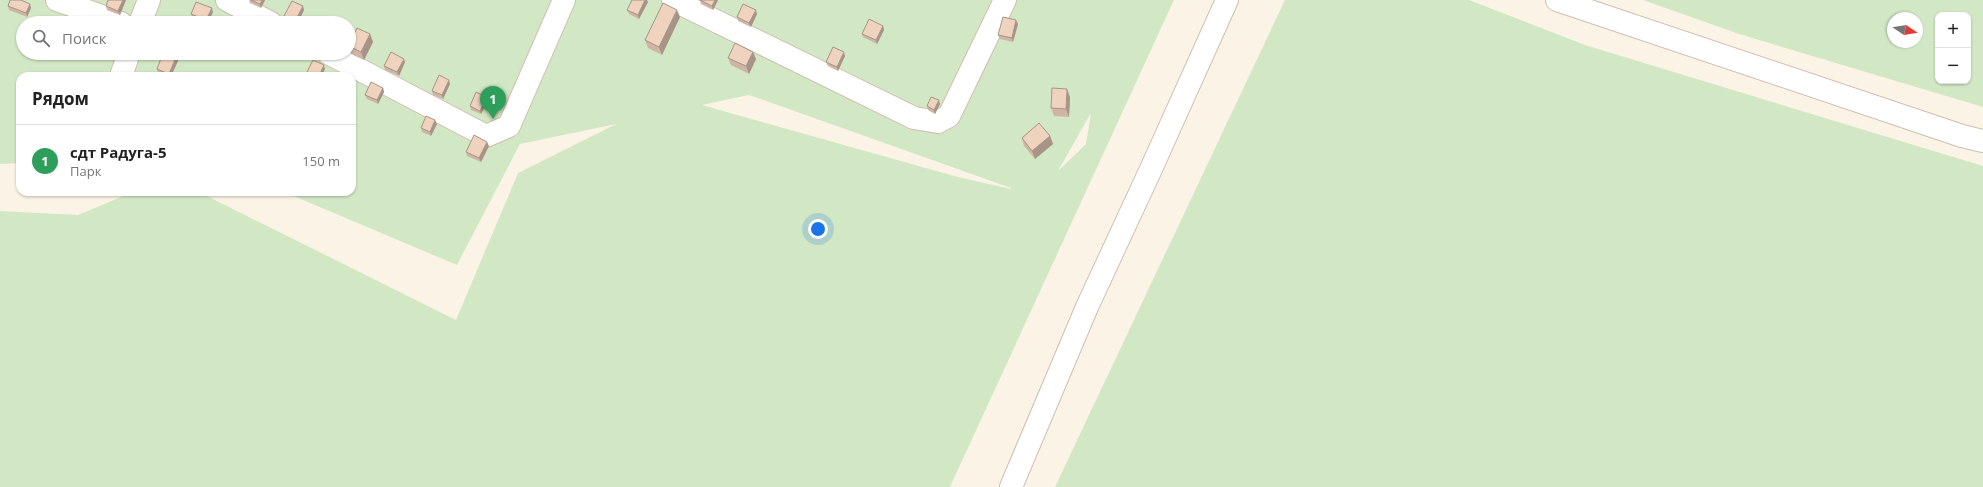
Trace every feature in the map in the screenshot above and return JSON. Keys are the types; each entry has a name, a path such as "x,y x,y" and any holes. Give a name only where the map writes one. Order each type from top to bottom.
{"street":[{"path":"57,0 102,16"},
{"path":"143,16 149,0"},
{"path":"227,0 258,16"},
{"path":"341,60 486,136 509,126 564,0"},
{"path":"673,0 914,118 938,122 949,116 1005,0"},
{"path":"1011,487 1087,308 1227,0"},
{"path":"1557,0 1962,136 1983,141"},
{"path":"122,72 127,60"}],"green space":[{"path":"0,0 1174,0 950,487 0,487 0,211 78,215 123,196 207,196 456,320 518,173 616,124 520,144 457,265 293,196 356,196 356,72 16,72 16,163 0,164","holes":["749,95 1011,188 1011,189 958,177 702,105","1091,113 1086,144 1058,171"]},
{"path":"1285,0 1469,0 1585,45 1983,166 1983,487 1055,487"},
{"path":"1643,0 1983,0 1983,107 1739,34"}],"building":[{"path":"10,0 21,0 30,4 26,13 8,6"},
{"path":"108,0 123,0 118,11 106,6"},
{"path":"251,0 262,0 260,4"},
{"path":"632,0 645,0 638,15 627,10"},
{"path":"700,0 715,0 712,6"},
{"path":"292,1 303,6 298,16 284,16"},
{"path":"196,2 212,8 208,16 196,16 191,14"},
{"path":"663,3 677,10 659,47 645,40"},
{"path":"743,4 756,10 749,23 737,17"},
{"path":"1003,17 1016,20 1012,38 998,35"},
{"path":"869,19 883,26 876,40 862,34"},
{"path":"357,28 370,34 361,52 356,50"},
{"path":"735,43 753,52 746,66 728,58"},
{"path":"833,47 844,52 837,67 826,62"},
{"path":"391,52 404,59 397,72 384,66"},
{"path":"160,60 175,60 170,72 164,72 157,69"},
{"path":"313,60 324,65 321,72 307,72"},
{"path":"439,75 449,80 442,95 432,91"},
{"path":"371,82 383,88 377,100 365,95"},
{"path":"1052,88 1067,89 1066,109 1051,108"},
{"path":"476,92 486,97 480,111 470,106"},
{"path":"931,97 939,100 934,110 927,106"},
{"path":"426,116 435,120 430,132 421,128"},
{"path":"1039,123 1050,136 1032,151 1022,138"},
{"path":"474,135 487,142 479,158 466,152"}],"place":[{"name":"сдт Радуга-5","path":"493,119"}]}
